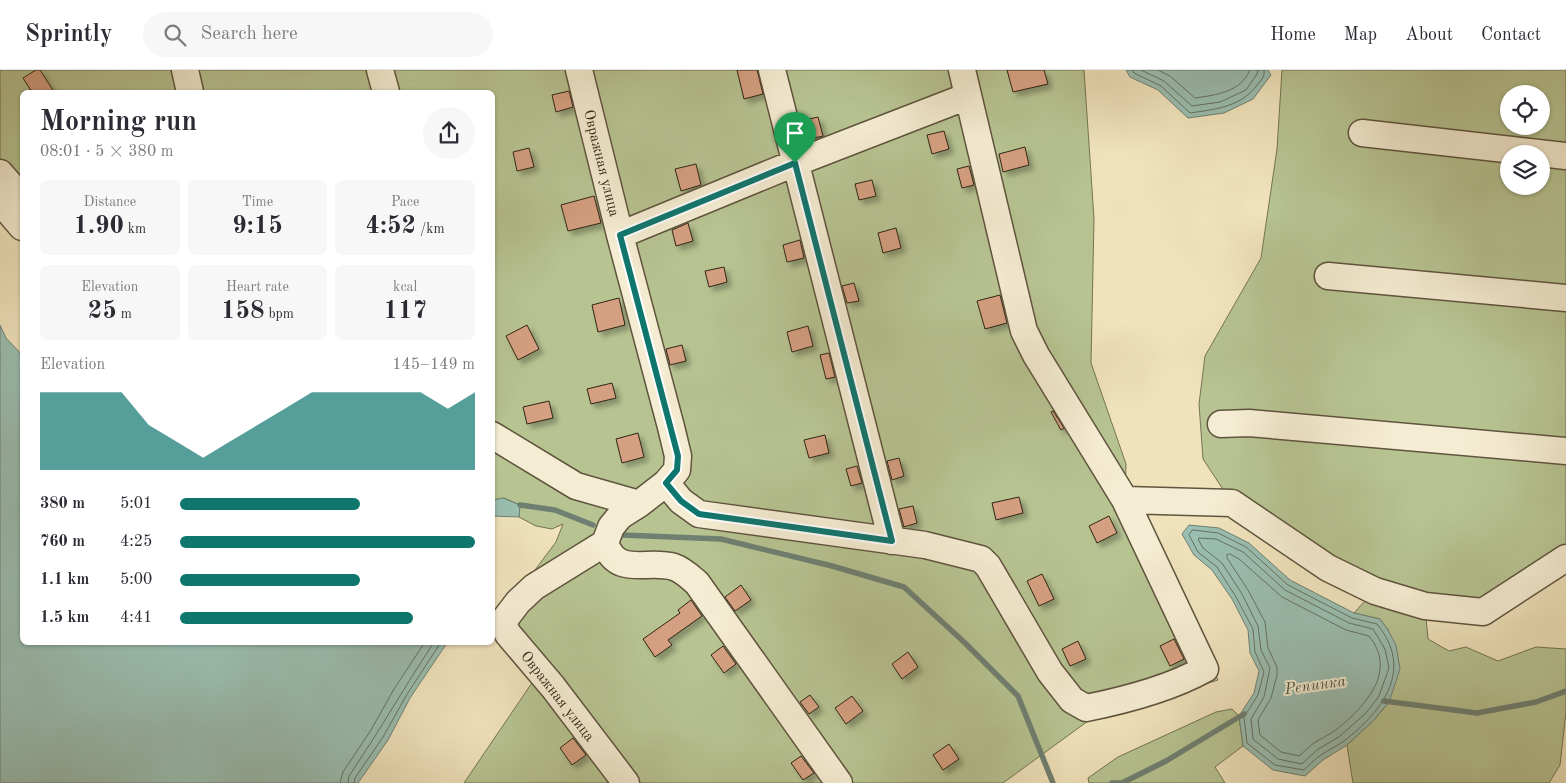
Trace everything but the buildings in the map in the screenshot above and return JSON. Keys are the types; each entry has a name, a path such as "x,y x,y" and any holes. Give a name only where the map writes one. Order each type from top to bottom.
{"street":[{"path":"185,70 190,90"},
{"path":"380,70 385,90"},
{"name":"Овражная улица","path":"579,70 678,456 677,470 666,483 640,504 620,516 611,527 605,543 534,588 518,602 503,624 508,634 553,687 626,783"},
{"path":"772,70 892,541"},
{"path":"666,483 681,501 699,514 926,545 981,559 988,566 1050,672 1072,700 1086,708 1113,703 1173,684 1205,670 1125,500 1036,355 1024,331 962,70"},
{"path":"620,235 795,163 968,96"},
{"path":"1362,133 1566,156"},
{"path":"0,172 20,196"},
{"path":"0,201 20,225"},
{"path":"1328,276 1566,298"},
{"path":"1221,424 1249,423 1566,451"},
{"path":"495,437 576,486 640,504"},
{"path":"1125,500 1232,502 1328,568 1375,590 1425,606 1483,612 1566,558"},
{"path":"605,543 609,553 617,561 628,566 675,567 697,583 838,783"}],"green space":[{"path":"0,70 1084,70 1094,219 1091,363 1126,464 1125,500 1218,680 1088,721 1003,783 464,783 538,674 496,622 556,542 563,524 552,529 536,526 519,517 520,505 504,498 495,500 495,90 20,90 20,225 0,201"},
{"path":"1282,70 1566,70 1566,558 1483,612 1425,606 1428,639 1449,651 1466,647 1498,661 1536,647 1566,649 1566,712 1560,765 1549,783 1353,783 1347,745 1374,720 1389,702 1388,630 1380,619 1354,613 1375,590 1232,503 1203,459 1199,404 1205,356 1261,258 1277,149"},
{"path":"1232,709 1239,716 1243,746 1215,767 1225,783 1089,783 1088,778 1118,757 1216,712"}],"water":[{"path":"1126,70 1268,70 1271,75 1253,99 1224,113 1188,118 1158,90 1130,77"},
{"path":"0,325 6,338 20,353 20,645 446,645 410,698 388,740 358,783 0,783"},
{"path":"503,498 520,505 519,517 495,516 495,500"},
{"path":"1189,525 1219,528 1249,543 1290,580 1354,613 1380,619 1396,645 1400,669 1389,702 1374,720 1347,745 1323,760 1305,776 1273,770 1243,746 1239,716 1254,693 1259,671 1250,653 1248,630 1232,599 1212,570 1194,555 1182,534"}],"waterway":[{"path":"520,505 555,510 593,525"},
{"path":"622,535 721,539 832,566 904,587 964,642 1018,696 1053,783"},
{"name":"Репинка","path":"1384,701 1477,713 1536,702 1566,691"},
{"name":"Репинка","path":"1112,783 1122,783 1166,761 1244,714"}],"route":[{"path":"795,163 892,541 699,514 681,501 666,483 677,470 678,456 620,235 795,163"}]}
